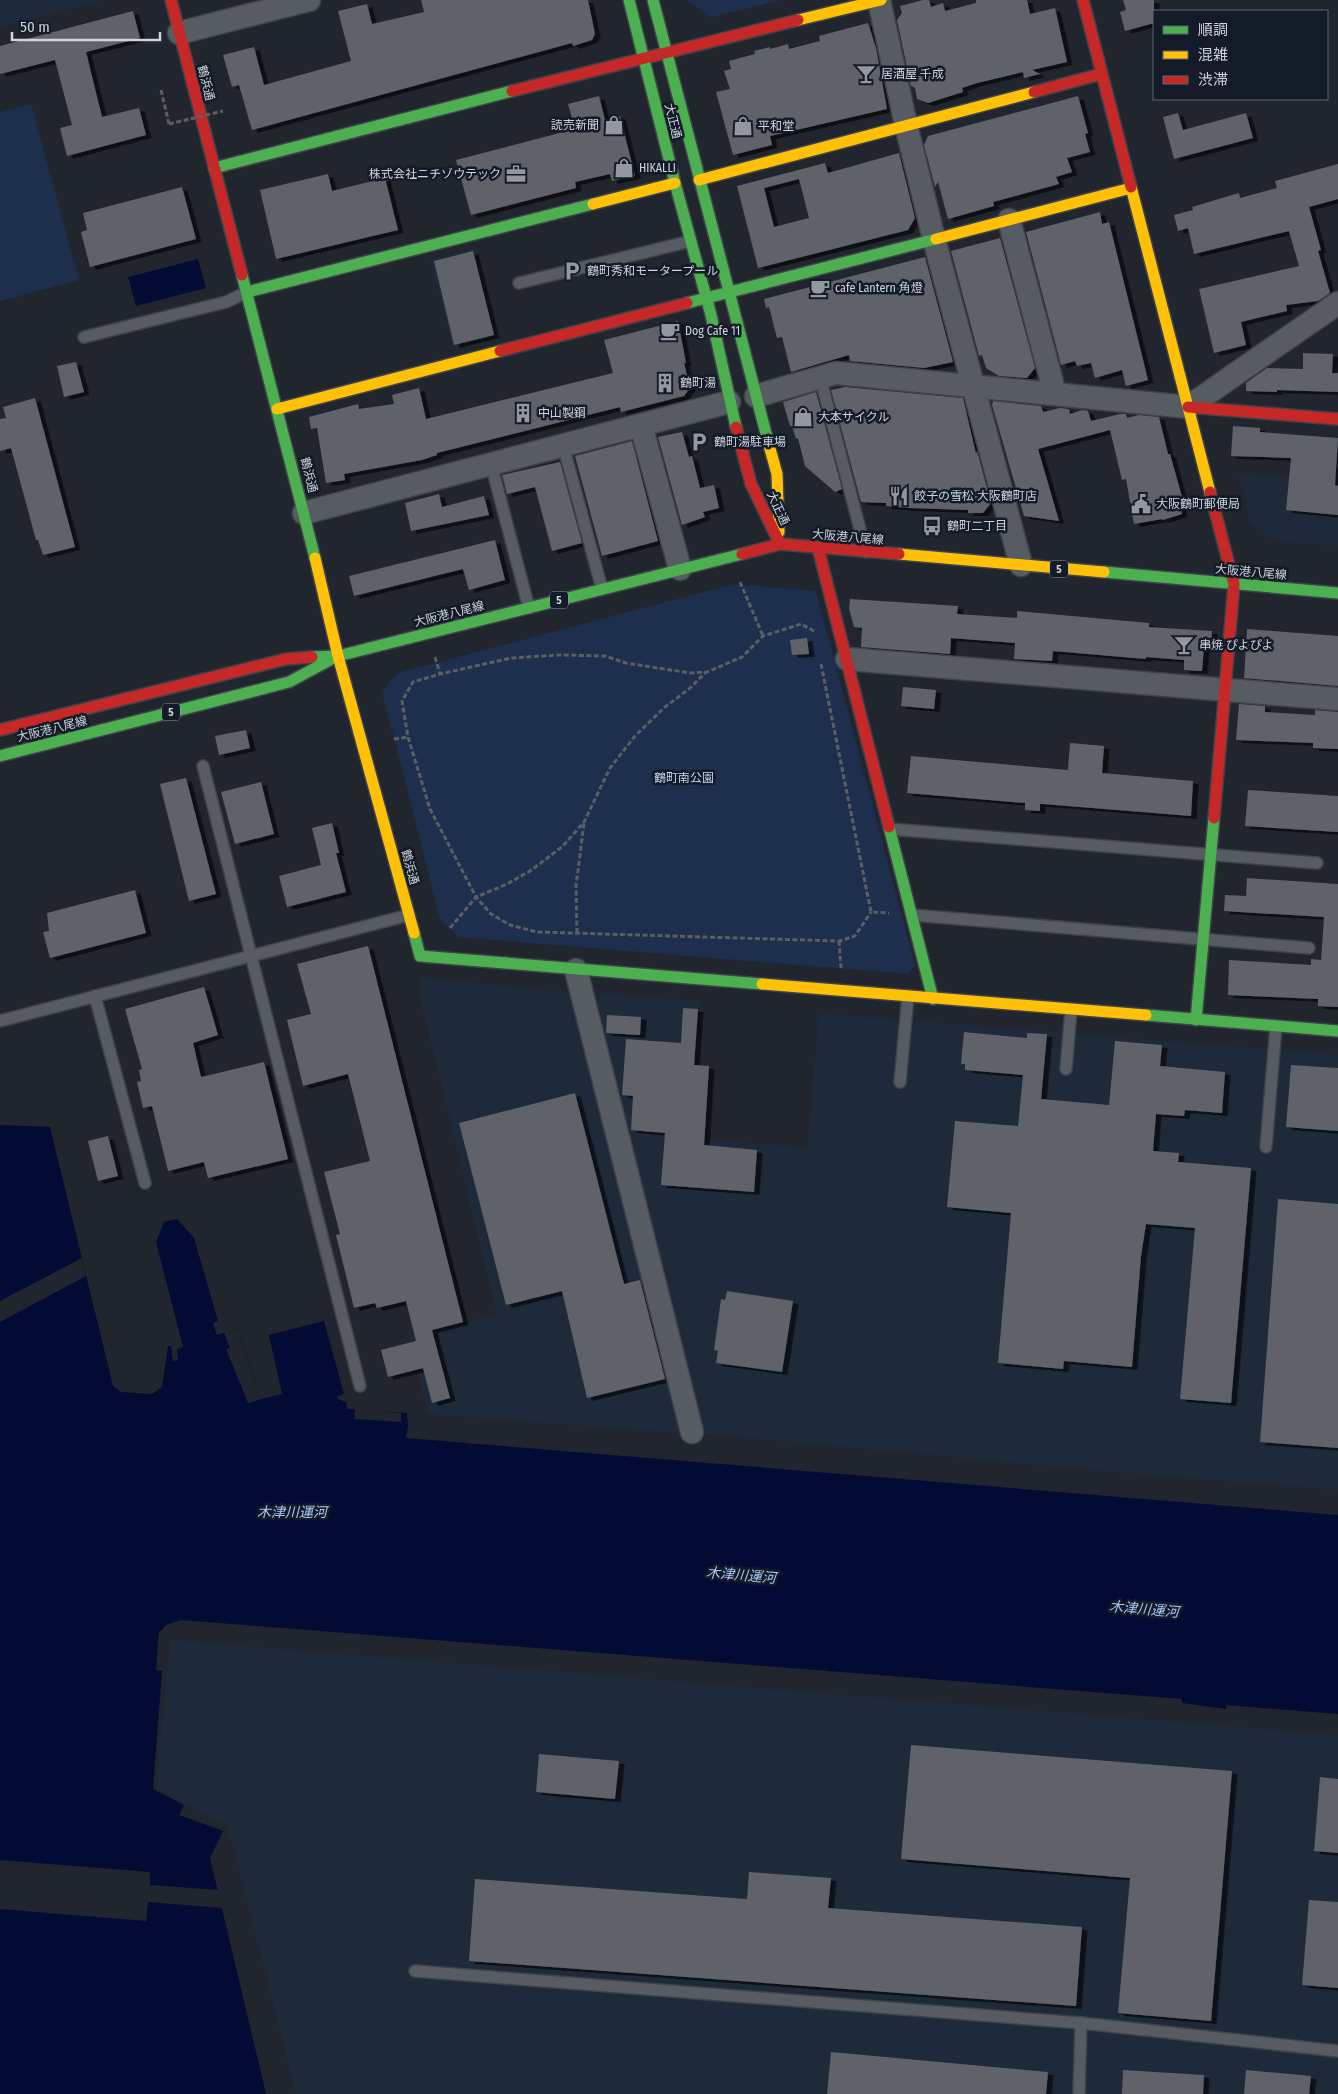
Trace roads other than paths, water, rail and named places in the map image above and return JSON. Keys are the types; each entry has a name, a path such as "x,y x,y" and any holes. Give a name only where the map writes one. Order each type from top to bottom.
{"street":[{"name":"鶴浜通","path":"171,0 278,408 338,656 420,956 576,970"},
{"path":"179,33 309,0"},
{"name":"大正通","path":"629,0 706,298 729,402 751,484 780,544"},
{"name":"大正通","path":"653,0 668,51 699,180 777,474 780,544"},
{"path":"214,168 668,51 880,0 906,125 934,239 1021,565"},
{"path":"1083,0 1130,188 1234,584 1196,1020"},
{"path":"699,180 1102,74"},
{"path":"247,292 675,183"},
{"path":"278,408 1130,188"},
{"path":"1009,220 1055,394"},
{"path":"1188,407 1338,303"},
{"path":"756,396 836,373 1188,407 1338,419"},
{"path":"304,513 729,402"},
{"path":"640,426 680,569"},
{"name":"大阪港八尾線","path":"0,730 286,659 338,656 780,544 1338,593"},
{"path":"818,548 933,999"},
{"name":"大阪港八尾線","path":"0,756 289,682 338,656"},
{"path":"847,659 1338,699"},
{"path":"692,1432 576,970 1338,1031"}],"lane":[{"path":"519,284 691,241"},
{"path":"84,337 226,302 247,292"},
{"path":"820,378 866,552"},
{"path":"564,445 602,589"},
{"path":"491,464 529,608"},
{"path":"203,766 360,1386"},
{"path":"890,829 1317,863"},
{"path":"0,1021 408,915"},
{"path":"912,915 1309,948"},
{"path":"94,996 145,1183"},
{"path":"900,1082 908,996"},
{"path":"1066,1069 1070,1010"},
{"path":"1266,1147 1276,1026"},
{"path":"415,1971 1081,2023 1338,2051"},
{"path":"1080,2094 1081,2023"}],"water":[{"path":"198,259 206,288 136,306 128,277"},
{"name":"木津川運河","path":"0,1125 50,1127 113,1386 121,1392 152,1394 162,1387 168,1346 171,1346 173,1361 178,1360 177,1349 183,1347 156,1242 164,1222 177,1219 194,1238 218,1321 213,1323 217,1335 238,1328 262,1399 282,1394 269,1335 324,1321 344,1394 337,1396 338,1399 346,1402 347,1409 407,1413 408,1426 406,1438 1338,1515 1338,1714 1226,1705 1226,1709 1182,1703 1182,1699 181,1620 166,1625 159,1633 156,1670 162,1671 153,1789 184,1805 179,1815 223,1831 210,1858 266,2094 0,2094"}],"place":[{"name":"居酒屋 千成","path":"866,74"},
{"name":"読売新聞","path":"614,125"},
{"name":"平和堂","path":"743,126"},
{"name":"HIKALLI","path":"624,168"},
{"name":"株式会社ニチゾウテック","path":"516,174"},
{"name":"鶴町秀和モータープール","path":"572,271"},
{"name":"cafe Lantern 角燈","path":"820,288"},
{"name":"Dog Cafe 11","path":"670,331"},
{"name":"鶴町湯","path":"665,383"},
{"name":"中山製鋼","path":"523,413"},
{"name":"大本サイクル","path":"803,417"},
{"name":"鶴町湯駐車場","path":"699,442"},
{"name":"餃子の雪松 大阪鶴町店","path":"899,496"},
{"name":"大阪鶴町郵便局","path":"1141,504"},
{"name":"鶴町二丁目","path":"932,526"},
{"name":"串焼 ぴよぴよ","path":"1184,645"}],"park label":[{"name":"鶴町南公園","path":"684,778"}]}
